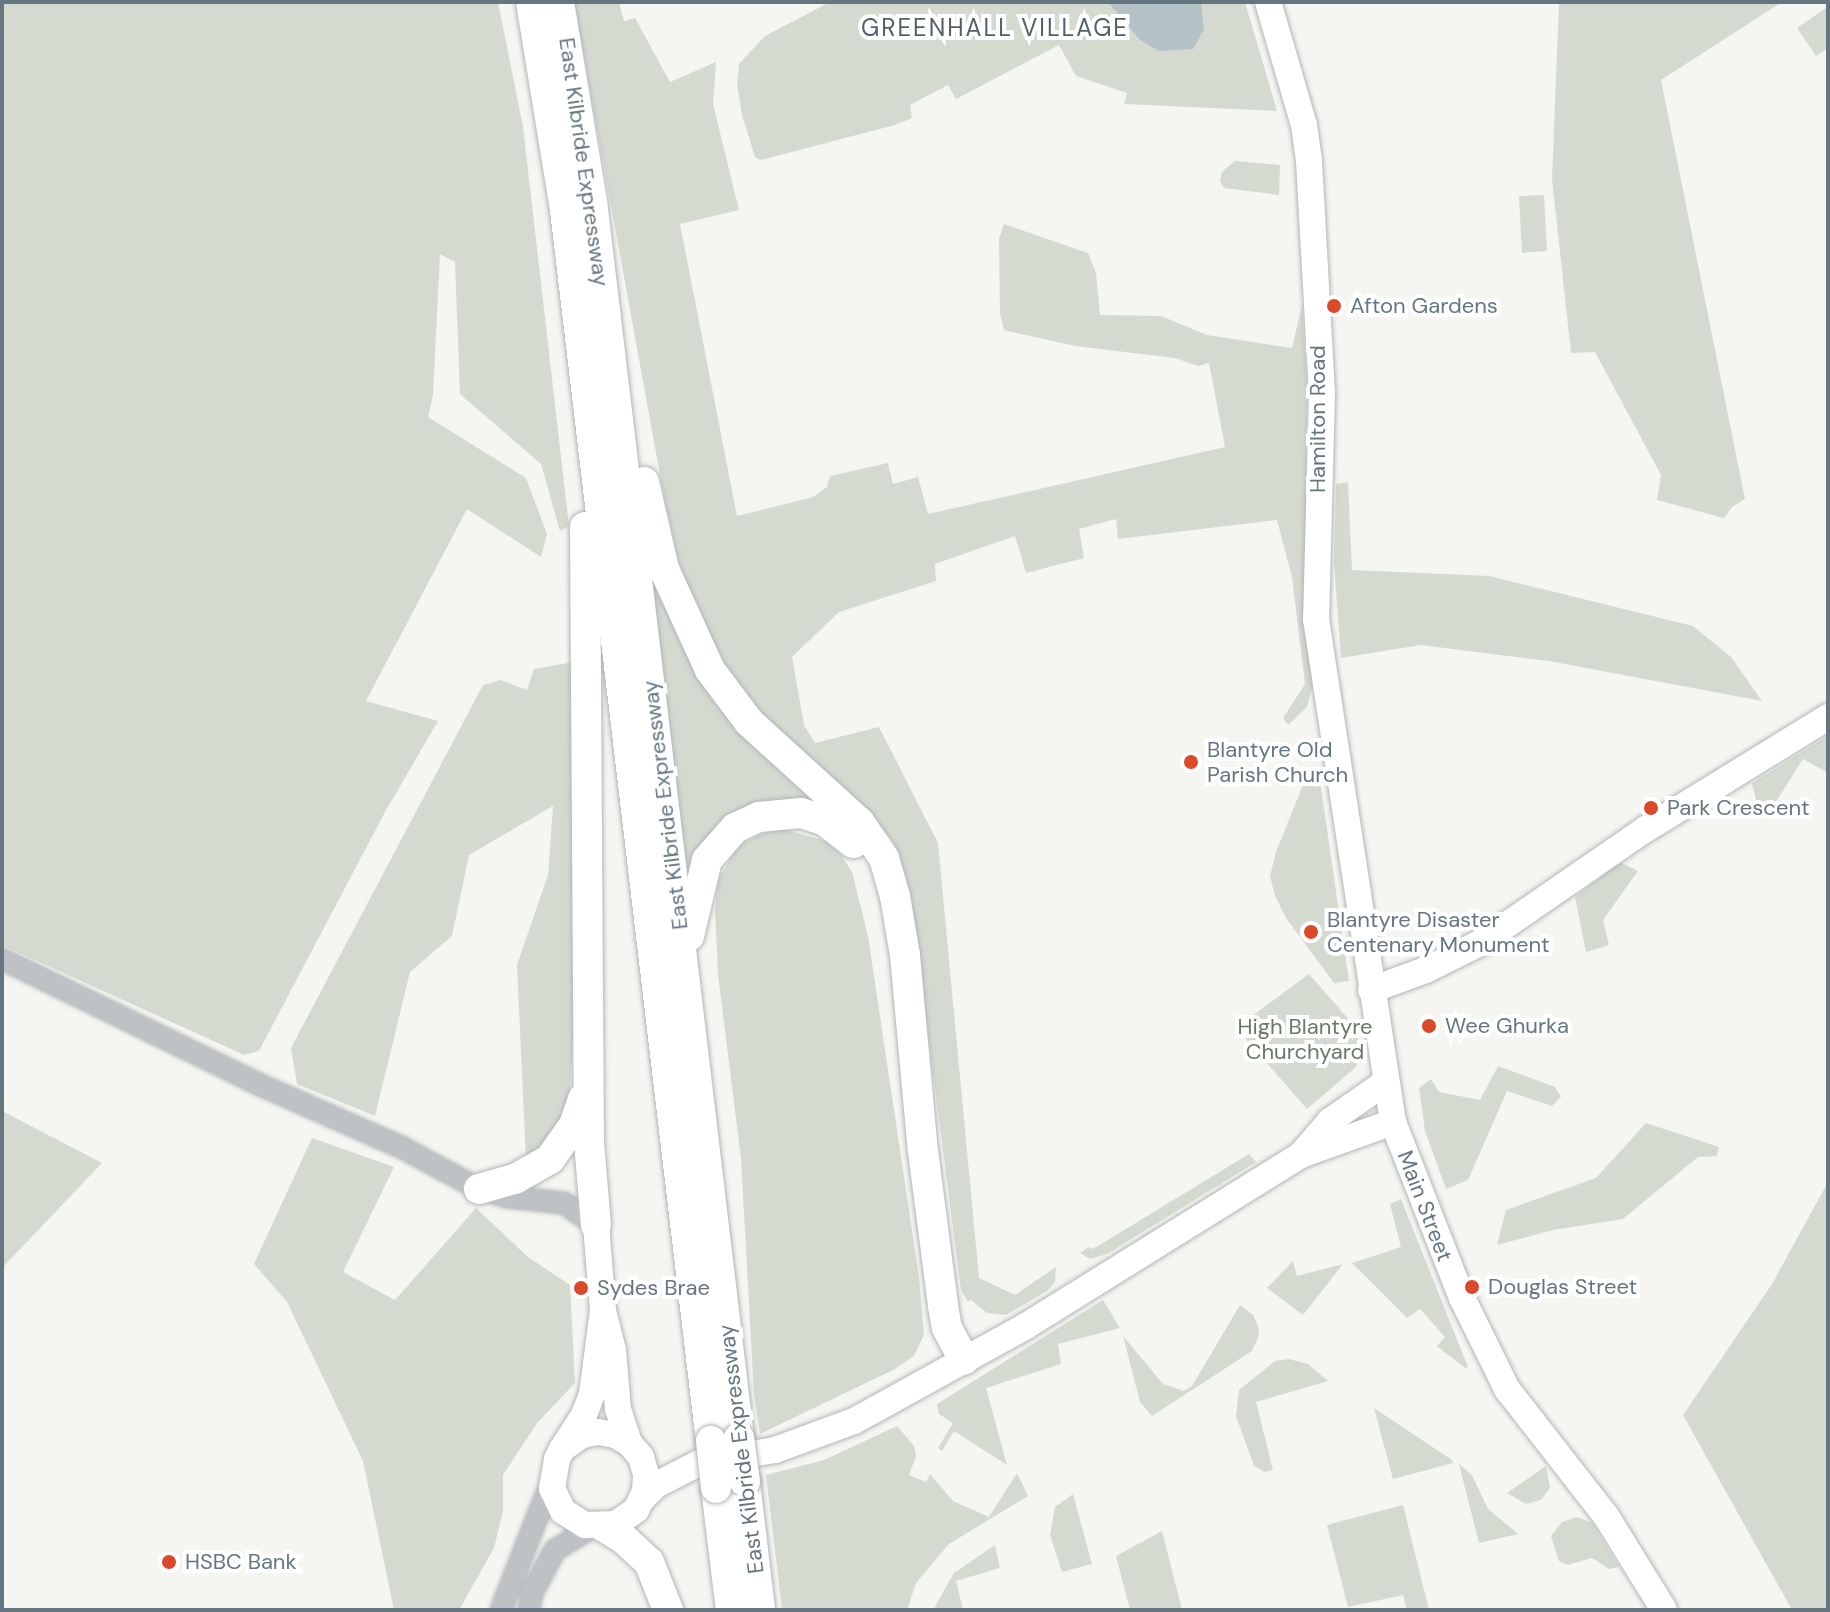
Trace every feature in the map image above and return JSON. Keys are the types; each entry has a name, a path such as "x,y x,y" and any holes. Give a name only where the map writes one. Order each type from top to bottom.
{"highway":[{"name":"East Kilbride Expressway","path":"531,2 553,123 722,1462 760,1610"},
{"name":"East Kilbride Expressway","path":"559,2 592,201 684,967 731,1610"},
{"path":"592,201 619,328 647,499 664,569 679,608 710,670 749,722 860,823 884,858 895,896 905,955 923,1151 945,1317 955,1349 964,1360"},
{"path":"581,349 575,411 587,581 589,1073 596,1225"},
{"path":"684,967 699,881 707,860 725,835 759,817 788,812 814,816 840,830 860,853 873,879 923,1151"},
{"path":"479,1189 531,1172 559,1151 581,1108 589,1073"},
{"path":"599,1527 624,1539 649,1562 668,1610"}],"main road":[{"name":"Hamilton Road","path":"1268,2 1304,125 1309,161 1322,393 1316,619 1337,744"},
{"path":"1371,990 1413,975 1482,942 1646,829 1828,717"},
{"name":"Main Street","path":"1337,744 1371,990 1393,1122 1462,1298 1507,1389 1606,1516 1664,1610"},
{"path":"1301,1155 1330,1121 1386,1082"},
{"path":"603,1311 592,1394 584,1415 562,1449 552,1479 555,1496 563,1511 577,1522 599,1527 627,1518 656,1485 722,1462 775,1450 867,1415 1052,1311 1301,1155 1393,1122"},
{"path":"596,1225 603,1311 613,1350 618,1409 646,1474 642,1499"},
{"path":"562,1449 582,1435 598,1432 615,1435 632,1446 722,1462"}],"street":[{"path":"2,959 258,1084 401,1147 479,1189 507,1197 564,1203 596,1225"},
{"path":"501,1610 552,1479"},
{"path":"529,1610 532,1593 555,1550 599,1527"}],"green space":[{"path":"2,2 498,2 523,127 569,526 560,531 541,464 460,394 455,262 440,254 433,394 428,417 526,478 547,534 541,557 467,509 366,701 438,721 385,812 259,1051 244,1055 2,945"},
{"path":"574,2 619,2 624,21 635,18 670,82 716,62 713,104 739,210 680,224 737,516 813,497 827,487 830,476 888,463 893,484 918,477 928,514 1225,447 1209,363 1198,366 1175,358 1075,346 1004,330 1000,314 999,239 1004,224 1088,253 1096,273 1100,315 1161,316 1207,335 1292,348 1302,305 1307,388 1305,614 1314,680 1307,707 1288,725 1283,718 1305,684 1292,577 1277,520 1118,539 1116,519 1079,529 1084,558 1026,573 1015,536 935,564 936,581 839,612 792,657 804,725 815,743 879,727 938,843 979,1278 1015,1295 1056,1267 1055,1282 1047,1291 1006,1315 987,1313 971,1300 968,1302 961,1290 911,902 892,840 868,811 766,718 745,693 721,661 682,575 665,502"},
{"path":"830,2 1245,2 1277,111 1124,104 1127,93 1076,76 1059,45 956,99 948,85 910,105 912,118 895,125 761,160 755,157 742,115 737,84 739,64 765,36"},
{"path":"1559,2 1782,2 1661,80 1745,499 1732,507 1724,518 1657,500 1661,475 1595,352 1571,353 1552,179"},
{"path":"1826,8 1828,48 1816,56 1797,28"},
{"path":"1235,161 1280,165 1279,195 1224,188 1220,181 1222,172"},
{"path":"1544,195 1547,251 1522,253 1519,196"},
{"path":"1348,482 1352,570 1489,576 1693,626 1731,657 1762,701 1549,661 1421,645 1341,658 1334,562 1336,484"},
{"path":"653,583 840,817 802,804 690,867 685,860"},
{"path":"574,662 575,1008 569,1102 543,1154 526,1160 517,965 548,875 553,806 469,855 452,936 410,972 375,1116 297,1084 291,1048 483,685 501,680 527,690 534,669"},
{"path":"1828,736 1828,773 1803,759 1770,811 1756,800 1752,783"},
{"path":"1305,780 1320,781 1349,981 1334,983 1286,918 1275,896 1270,876 1276,852"},
{"path":"784,829 825,841 841,855 852,872 868,936 919,1277 924,1335 914,1356 895,1369 760,1434 754,1395 741,1159 718,974 715,909 718,880 738,846 763,833"},
{"path":"1620,862 1638,871 1603,920 1609,945 1586,952 1575,897"},
{"name":"High Blantyre Churchyard","path":"1309,974 1357,1029 1359,1046 1356,1067 1307,1109 1236,1028"},
{"path":"1498,1066 1555,1087 1561,1097 1552,1106 1507,1091 1468,1180 1446,1189 1425,1131 1419,1088 1431,1079 1439,1092 1480,1100"},
{"path":"2,1111 102,1163 2,1268"},
{"path":"1646,1123 1719,1147 1717,1156 1698,1157 1623,1219 1553,1230 1497,1245 1506,1210 1596,1178"},
{"path":"312,1138 394,1167 343,1272 395,1300 476,1208 528,1257 570,1285 575,1383 537,1423 503,1475 503,1511 494,1548 459,1610 394,1610 363,1461 287,1302 254,1264"},
{"path":"1249,1154 1256,1162 1107,1254 1090,1259 1080,1253 1089,1247 1093,1249"},
{"path":"1828,1182 1828,1610 1792,1610 1683,1415 1772,1284"},
{"path":"1401,1199 1468,1367 1465,1368 1437,1346 1445,1337 1420,1309 1407,1318 1352,1263 1401,1247 1390,1204"},
{"path":"1293,1261 1297,1276 1343,1264 1303,1315 1267,1288"},
{"path":"1103,1300 1120,1328 1058,1344 1061,1364 986,1388 1007,1465 954,1431 942,1451 938,1448 953,1423 939,1414 937,1404"},
{"path":"1240,1305 1253,1315 1258,1326 1259,1336 1252,1351 1152,1416 1140,1402 1123,1336 1163,1384 1184,1391 1192,1386"},
{"path":"1289,1359 1308,1364 1328,1381 1256,1402 1273,1470 1265,1472 1254,1466 1236,1416 1239,1390 1275,1361"},
{"path":"1374,1408 1452,1460 1453,1463 1393,1479"},
{"path":"897,1426 914,1446 916,1456 909,1475 926,1482 930,1474 953,1501 989,1517 1017,1473 1028,1496 949,1544 916,1583 907,1610 782,1610 766,1475 824,1460"},
{"path":"1459,1464 1472,1475 1488,1509 1518,1534 1479,1543"},
{"path":"1546,1466 1550,1488 1541,1500 1526,1504 1507,1493"},
{"path":"1073,1494 1092,1564 1062,1572 1050,1535 1055,1507"},
{"path":"1403,1505 1429,1610 1407,1610 1403,1595 1348,1607 1327,1525"},
{"path":"1577,1517 1592,1523 1619,1567 1609,1569 1592,1558 1567,1565 1559,1561 1551,1536 1562,1522"},
{"path":"1162,1531 1182,1610 1130,1610 1116,1556"},
{"path":"995,1545 1000,1568 956,1581 963,1610 933,1610 954,1573"}],"shaded area":[{"path":"1108,2 1201,2 1204,29 1193,49 1159,51 1140,40"}],"place":[{"name":"Afton Gardens","path":"1334,306"},
{"name":"Blantyre Old Parish Church","path":"1191,762"},
{"name":"Park Crescent","path":"1651,808"},
{"name":"Blantyre Disaster Centenary Monument","path":"1311,932"},
{"name":"Wee Ghurka","path":"1429,1026"},
{"name":"Douglas Street","path":"1472,1287"},
{"name":"Sydes Brae","path":"581,1288"},
{"name":"HSBC Bank","path":"169,1562"}],"district":[{"name":"GREENHALL VILLAGE","path":"995,28"}]}
